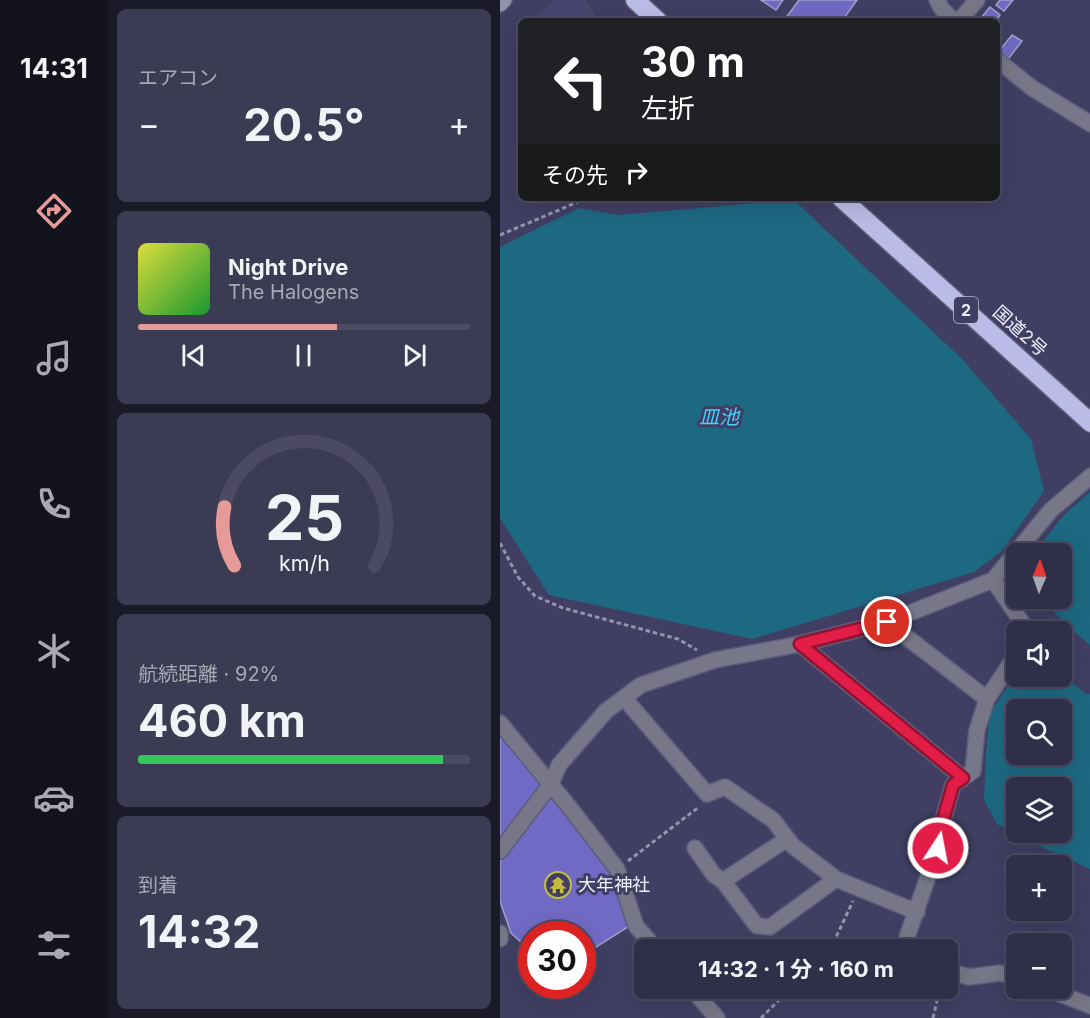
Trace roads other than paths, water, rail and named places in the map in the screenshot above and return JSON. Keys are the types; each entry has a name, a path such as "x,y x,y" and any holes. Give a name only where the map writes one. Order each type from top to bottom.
{"highway":[{"path":"635,0 655,18"},
{"name":"国道2号","path":"844,201 1091,423"}],"main road":[{"path":"500,4 504,0"}],"street":[{"path":"937,0 951,18"},
{"path":"962,18 977,0"},
{"path":"1000,62 1032,88 1091,124"},
{"path":"500,851 551,784 559,765 606,711 641,685 714,660 800,644 887,622 993,580 1051,510 1091,476"},
{"path":"993,580 1021,621"},
{"path":"887,622 987,699"},
{"path":"800,644 963,778"},
{"path":"906,939 938,848 941,827 953,785 973,771 977,730 987,699 1006,670"},
{"path":"624,698 707,794 725,787 773,820 793,846 836,879 917,912"},
{"path":"500,723 617,869 636,926 647,939"},
{"path":"723,881 787,838"},
{"path":"695,848 714,875 723,881 757,926 770,927 836,879"},
{"path":"500,933 500,939"},
{"path":"958,974 968,977 1000,973 1006,975"},
{"path":"701,999 717,1018"},
{"path":"1072,999 1091,1006"}],"water":[{"name":"皿池","path":"795,201 964,361 1031,439 1044,491 1002,551 974,572 752,639 549,595 500,518 500,247 579,208 619,215"},
{"path":"1090,492 1090,645 1072,630 1072,621 1062,621 1052,609 1072,609 1072,543 1042,543 1063,516"},
{"path":"1072,683 1086,694 1090,694 1090,869 1072,861 1072,855 1059,855 1033,843 1072,843 1072,777 1006,777 1006,829 997,824 984,800 990,713 1007,687 1072,687"}],"place":[{"name":"大年神社","path":"558,885"}]}
